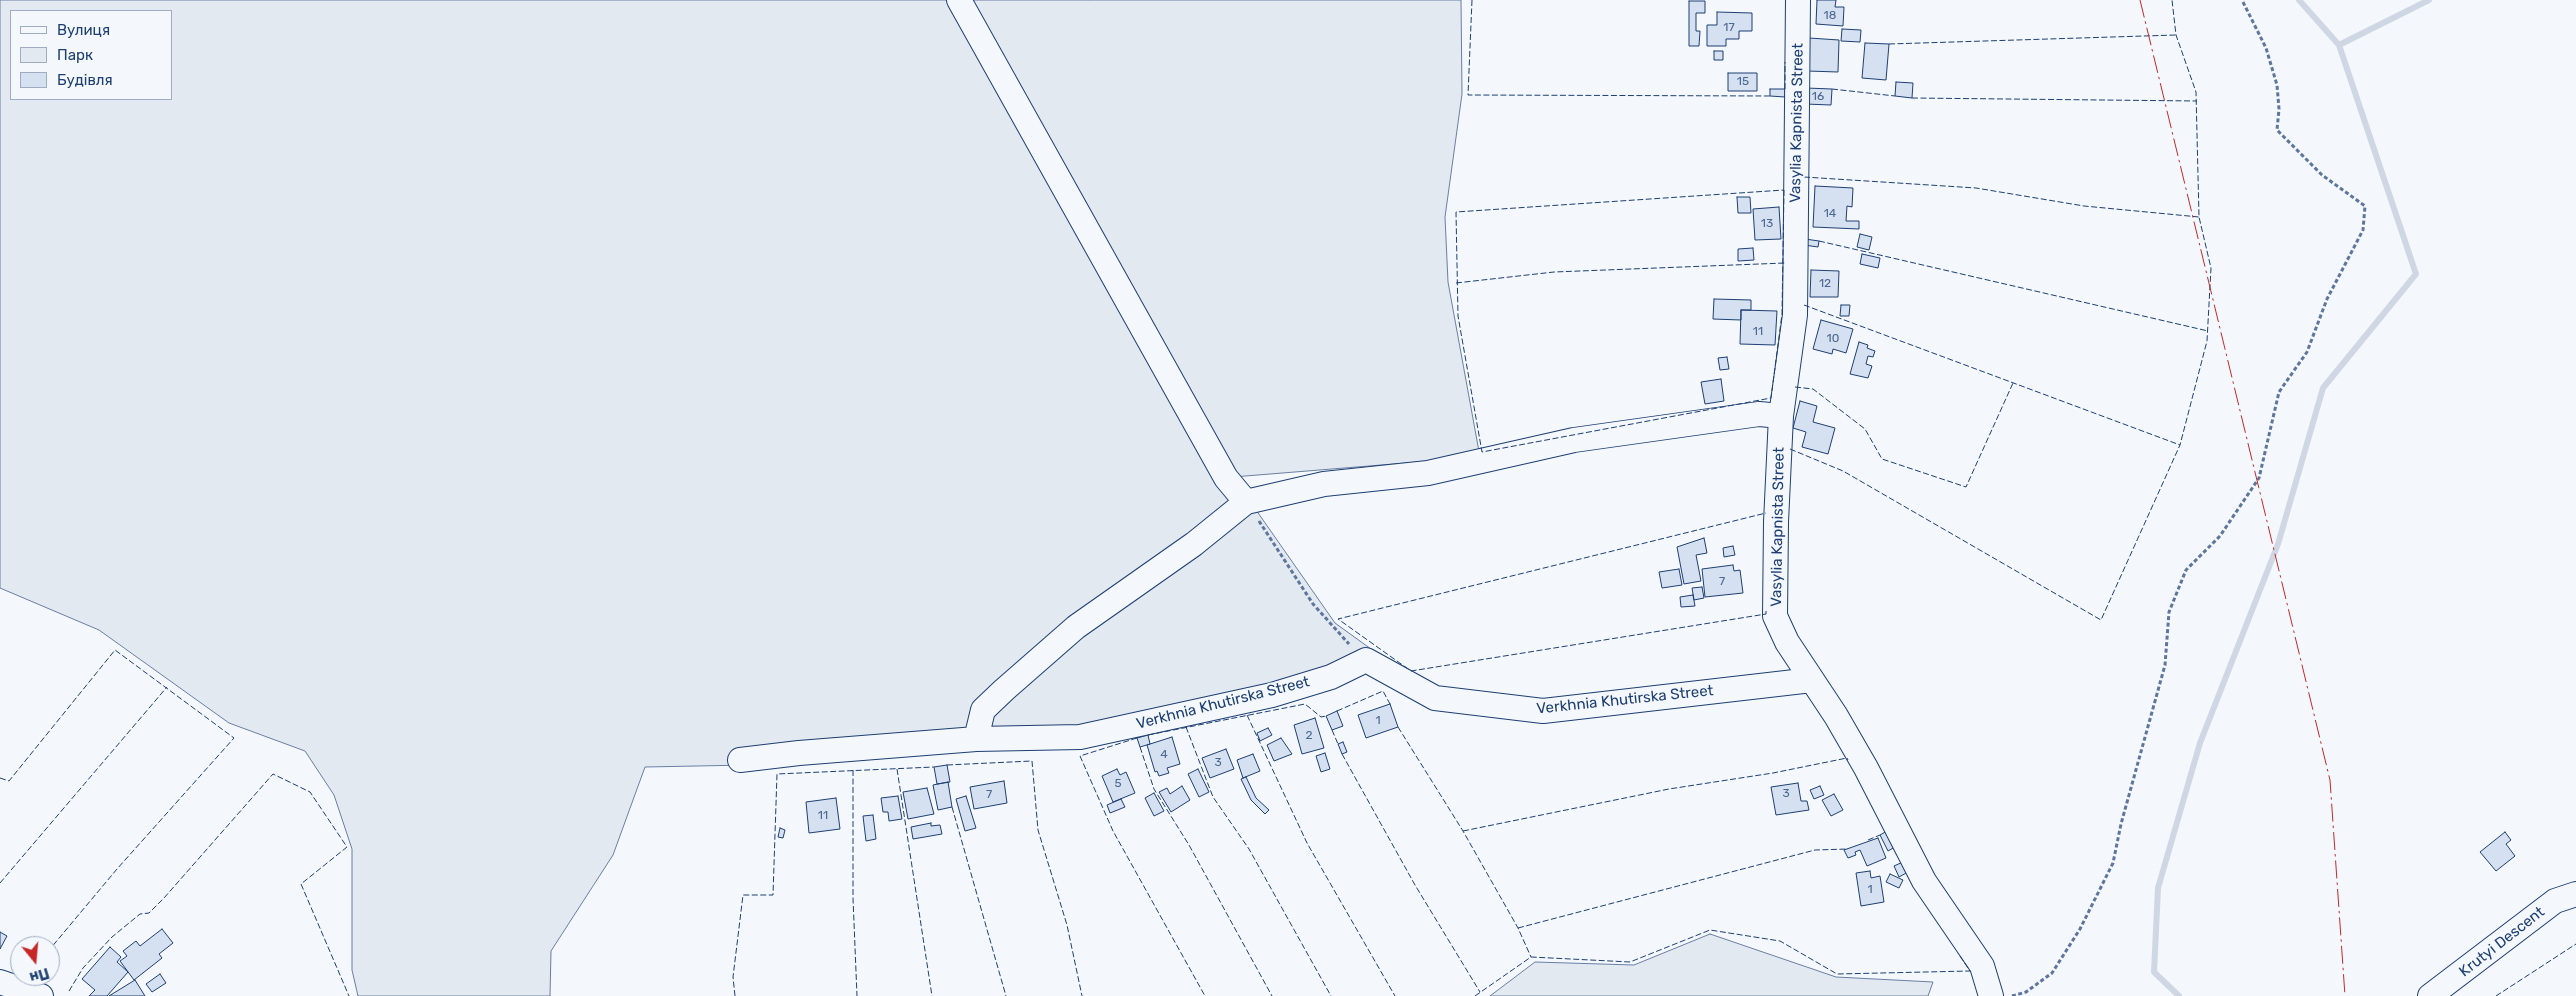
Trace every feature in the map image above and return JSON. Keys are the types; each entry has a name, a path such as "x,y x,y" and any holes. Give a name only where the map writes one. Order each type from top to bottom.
{"street":[{"path":"959,0 1226,478 1246,502"},
{"name":"Vasylia Kapnista Street","path":"1798,0 1795,315 1781,416 1776,522 1776,616 1787,642 1836,716 1866,768 1924,881 1982,966 1991,996"},
{"path":"976,739 983,710 1004,690 1076,627 1194,544 1246,502 1324,484 1428,473 1574,440 1758,414 1781,416"},
{"name":"Verkhnia Khutirska Street","path":"740,760 799,753 976,739 1080,737 1272,695 1331,677 1366,660 1436,698 1543,711 1812,680"},
{"name":"Krutyi Descent","path":"2430,996 2555,901 2576,894"},
{"path":"0,982 41,996"}],"path":[{"path":"2012,996 2026,992 2052,973 2080,929 2113,863 2121,824 2166,666 2169,612 2172,604 2186,570 2220,536 2260,478 2279,392 2307,352 2327,299 2363,230 2365,206 2322,175 2277,130 2279,109 2277,85 2266,48 2242,0"},
{"path":"1246,502 1313,604 1366,660"}],"green space":[{"path":"0,0 1461,0 1462,94 1445,217 1448,282 1480,457 1233,477 1335,623 1407,675 1364,669 1271,701 976,745 800,764 645,767 613,855 551,951 550,996 358,996 352,970 352,849 334,795 305,751 229,723 99,630 0,588"},
{"path":"1710,934 1836,977 1933,982 1928,996 1490,996 1535,962 1634,965"}],"building":[{"path":"1817,0 1836,0 1835,7 1844,7 1843,26 1816,24"},
{"path":"1689,1 1705,1 1705,13 1696,13 1696,31 1700,31 1699,46 1689,46"},
{"path":"1717,12 1752,13 1752,31 1739,31 1739,39 1726,39 1726,46 1707,46 1707,25 1717,25"},
{"path":"1842,29 1861,30 1860,42 1841,41"},
{"path":"1809,38 1839,40 1838,72 1807,71"},
{"path":"1865,43 1889,44 1886,80 1862,78"},
{"path":"1714,51 1723,51 1723,60 1714,60"},
{"path":"1728,73 1757,73 1757,91 1728,91"},
{"path":"1896,82 1913,83 1912,98 1895,96"},
{"path":"1806,88 1832,89 1831,105 1805,104"},
{"path":"1770,89 1785,89 1785,97 1770,96"},
{"path":"1815,186 1853,188 1852,207 1847,206 1846,221 1859,221 1859,229 1813,227"},
{"path":"1737,197 1750,197 1751,213 1738,213"},
{"path":"1779,207 1781,239 1755,240 1753,209"},
{"path":"1860,234 1872,237 1869,250 1857,247"},
{"path":"1805,239 1819,241 1818,247 1804,245"},
{"path":"1753,248 1754,260 1738,261 1738,249"},
{"path":"1862,254 1880,258 1878,268 1860,264"},
{"path":"1811,270 1839,271 1838,297 1810,297"},
{"path":"1714,299 1751,300 1751,310 1741,310 1741,320 1713,319"},
{"path":"1841,305 1850,305 1849,316 1840,316"},
{"path":"1741,310 1777,311 1775,345 1740,344"},
{"path":"1821,320 1853,329 1846,353 1833,349 1832,354 1813,349"},
{"path":"1859,342 1868,345 1867,348 1875,351 1873,357 1868,356 1866,364 1872,366 1868,378 1850,374"},
{"path":"1727,357 1729,369 1720,370 1718,358"},
{"path":"1721,379 1724,401 1705,404 1701,382"},
{"path":"1800,401 1817,406 1813,422 1835,428 1828,454 1802,447 1806,432 1793,428"},
{"path":"1704,538 1707,553 1696,555 1701,581 1684,584 1677,547"},
{"path":"1733,546 1735,555 1724,557 1723,548"},
{"path":"1733,565 1734,571 1740,570 1743,593 1705,597 1702,569"},
{"path":"1679,569 1682,585 1662,588 1659,572"},
{"path":"1702,587 1704,598 1694,600 1692,588"},
{"path":"1693,595 1695,606 1681,607 1680,597"},
{"path":"1390,704 1398,727 1366,738 1358,715"},
{"path":"1337,711 1343,726 1332,730 1326,716"},
{"path":"1315,718 1324,748 1302,754 1294,725"},
{"path":"1268,728 1272,735 1260,741 1257,733"},
{"path":"1148,735 1150,744 1140,747 1137,738"},
{"path":"1172,737 1180,764 1167,768 1169,773 1159,776 1157,771 1155,772 1147,745"},
{"path":"1281,738 1292,754 1274,761 1267,745"},
{"path":"1343,742 1347,752 1342,754 1338,744"},
{"path":"1226,749 1234,769 1210,778 1202,758"},
{"path":"1325,753 1330,769 1321,772 1316,756"},
{"path":"1253,754 1260,771 1243,778 1237,760"},
{"path":"947,765 950,782 937,784 934,767"},
{"path":"1117,769 1120,775 1126,772 1135,793 1113,802 1102,776"},
{"path":"1198,769 1209,792 1199,797 1188,774"},
{"path":"1246,777 1256,798 1269,810 1265,814 1251,800 1241,779"},
{"path":"1004,781 1007,803 974,809 970,787"},
{"path":"948,782 952,807 938,810 933,785"},
{"path":"1798,783 1801,801 1807,801 1809,810 1776,815 1771,787"},
{"path":"1182,786 1190,800 1171,812 1159,792 1167,788 1170,794"},
{"path":"1820,786 1824,795 1814,799 1810,790"},
{"path":"927,788 934,814 908,819 903,792"},
{"path":"1154,793 1164,811 1154,816 1145,798"},
{"path":"1834,794 1843,810 1831,816 1822,800"},
{"path":"898,796 902,819 889,821 888,812 883,812 881,798"},
{"path":"966,796 976,828 965,831 956,799"},
{"path":"836,798 840,829 809,833 806,802"},
{"path":"1121,799 1125,807 1110,813 1107,805"},
{"path":"873,815 876,839 866,841 863,816"},
{"path":"931,823 931,826 940,825 942,834 913,839 911,827"},
{"path":"780,828 785,830 783,838 778,837"},
{"path":"1887,831 1895,847 1888,851 1880,835"},
{"path":"2505,832 2511,840 2506,844 2515,856 2496,871 2480,852"},
{"path":"1878,838 1886,858 1867,866 1860,850 1855,852 1856,855 1848,858 1844,850"},
{"path":"1903,862 1908,872 1899,877 1894,866"},
{"path":"1870,871 1871,878 1880,876 1884,902 1861,906 1856,873"},
{"path":"1890,874 1903,880 1899,888 1886,882"},
{"path":"162,929 173,943 159,954 162,958 134,980 120,961 127,956 123,951 136,941 140,946"},
{"path":"0,932 7,936 0,949"},
{"path":"110,947 121,957 117,962 128,972 107,996 89,996 95,990 82,979"},
{"path":"160,974 166,983 152,992 146,984"},
{"path":"135,980 145,996 109,996"}],"waterway":[{"path":"2179,996 2154,972 2158,888 2200,743 2278,544 2323,388 2416,274 2339,45 2299,0"},
{"path":"2339,45 2429,0"}],"fence":[{"path":"1472,0 1468,95 1770,96"},
{"path":"1790,449 1843,471 2101,620 2180,445 2207,341 2211,268 2199,217 2196,92 2176,35 2172,0"},
{"path":"1889,44 2176,35"},
{"path":"1785,62 1785,89"},
{"path":"1832,89 1895,96"},
{"path":"1912,98 2197,101"},
{"path":"1804,177 1976,188 2084,206 2199,217"},
{"path":"1784,190 1782,314 1771,398 1482,452 1458,316 1456,212 1784,190"},
{"path":"1819,241 2208,331"},
{"path":"1456,283 1554,272 1785,263"},
{"path":"1804,305 2180,445"},
{"path":"1795,387 1813,389 1865,429 1882,459 1966,487 2013,383"},
{"path":"1766,513 1338,619 1411,671 1766,614 1766,611"},
{"path":"0,778 9,781 115,650 234,738 117,869 60,937"},
{"path":"0,883 167,687"},
{"path":"1337,711 1383,691 1390,704"},
{"path":"1148,735 1305,704 1321,717 1326,716"},
{"path":"1247,715 1307,843 1395,996"},
{"path":"1186,727 1213,797 1249,849 1331,996"},
{"path":"1398,727 1463,831 1518,928 1531,957"},
{"path":"1332,730 1338,744"},
{"path":"1137,738 1080,756 1113,831 1205,996"},
{"path":"1140,747 1154,789 1189,845 1272,996"},
{"path":"1342,754 1415,885 1480,992"},
{"path":"1463,831 1669,789 1773,773 1847,758 1848,760"},
{"path":"947,765 1032,761 1038,830 1067,925 1082,996"},
{"path":"735,996 733,977 743,895 773,895 777,774 934,767"},
{"path":"897,769 932,996"},
{"path":"853,770 853,898 857,996"},
{"path":"69,991 83,968 112,937 140,914 149,913 164,898 273,774 310,792 347,847 301,884 349,996"},
{"path":"952,807 1006,996"},
{"path":"1868,840 1880,835"},
{"path":"1518,928 1815,850 1848,849"},
{"path":"1475,996 1531,957 1630,962 1710,930 1780,941 1837,974 1970,971 1958,953"},
{"path":"2496,996 2576,944"}],"power":[{"path":"2140,0 2330,780 2345,996"}]}
